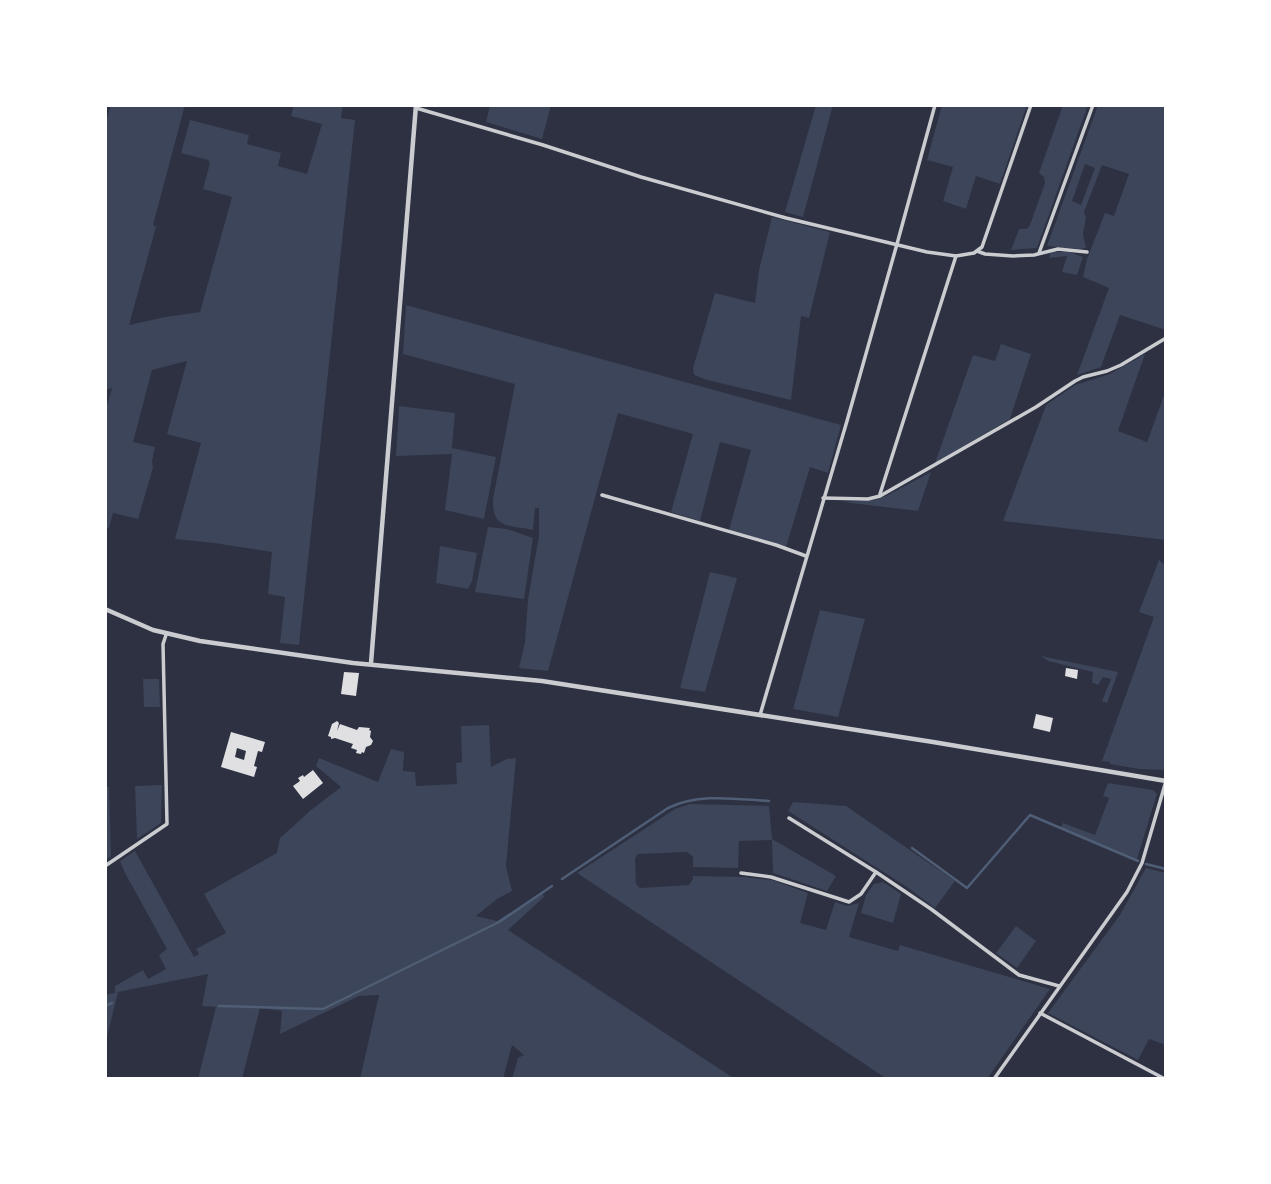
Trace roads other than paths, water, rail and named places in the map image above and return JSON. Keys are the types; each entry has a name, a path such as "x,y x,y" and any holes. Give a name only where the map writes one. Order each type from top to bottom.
{"street":[{"path":"760,715 897,244 934,105"},
{"path":"371,663 416,106 675,187 786,218 927,252 956,256 978,251 982,247 1031,105"},
{"path":"1039,253 1093,105"},
{"path":"978,251 1013,256 1058,249 1087,252"},
{"path":"880,496 956,256"},
{"path":"823,498 868,499 880,496 1036,407 1075,381 1107,372 1166,338"},
{"path":"602,495 806,556"},
{"path":"105,609 166,635 200,641 352,663 542,681 1166,781 1142,863 1127,892 993,1079"},
{"path":"105,866 167,824 163,644 166,635"},
{"path":"789,818 931,909 1019,975 1059,986"},
{"path":"741,873 771,877 849,902 861,894 876,872"},
{"path":"1040,1013 1165,1079"}],"waterway":[{"path":"562,879 668,808 680,803 717,798 769,801"},
{"path":"912,848 967,888 1030,815 1138,861"},
{"path":"1146,864 1166,869"},
{"path":"219,1006 323,1009 499,922 552,886"},
{"path":"105,1006 112,1003"}]}
